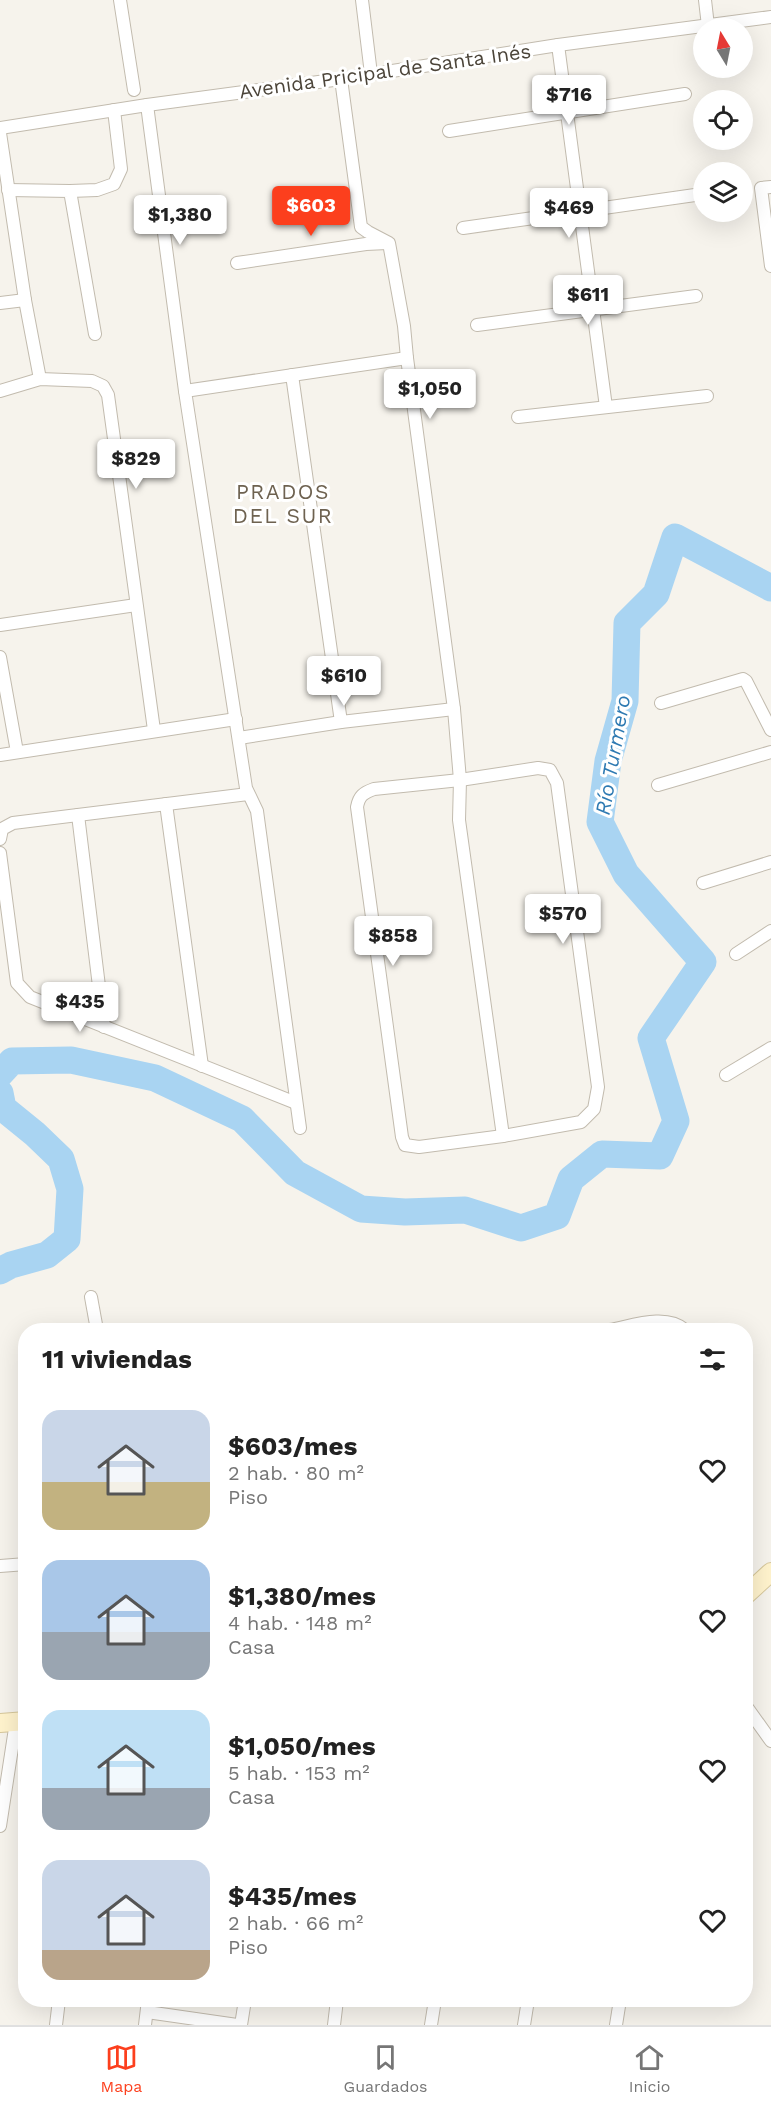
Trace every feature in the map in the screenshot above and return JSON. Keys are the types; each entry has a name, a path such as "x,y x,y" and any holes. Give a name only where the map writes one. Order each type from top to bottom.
{"street":[{"path":"120,0 134,90"},
{"path":"362,0 371,74"},
{"path":"705,0 707,18"},
{"name":"Avenida Pricipal de Santa Inés","path":"753,20 771,17"},
{"name":"Avenida Pricipal de Santa Inés","path":"0,131 147,105 341,79 558,45 693,28"},
{"path":"558,45 606,407"},
{"path":"341,79 361,227 388,243"},
{"path":"449,131 685,94"},
{"path":"147,105 184,391 246,788 257,811 300,1128"},
{"path":"8,190 97,190 114,184 121,169 114,110"},
{"path":"0,131 25,300 40,379"},
{"path":"771,187 761,188 771,266"},
{"path":"70,190 95,334"},
{"path":"463,228 693,195"},
{"path":"237,263 366,244 388,243"},
{"path":"388,243 404,326 406,357 454,709 459,820 503,1136"},
{"path":"477,325 696,296"},
{"path":"0,303 25,300"},
{"path":"184,391 406,357"},
{"path":"292,375 341,722"},
{"path":"0,390 40,379 92,381 103,386 108,395 154,730"},
{"path":"518,417 707,396"},
{"path":"0,625 136,605"},
{"path":"0,657 17,752"},
{"path":"661,703 743,679 771,730"},
{"path":"239,738 341,722 454,709"},
{"path":"0,755 236,719"},
{"path":"658,785 771,752"},
{"path":"538,768 550,770 557,783 597,1087 594,1109 581,1122 503,1136 418,1147 405,1145 402,1137 357,813 359,797 364,792 538,768"},
{"path":"0,839 2,829 13,824 248,794"},
{"path":"166,804 202,1066"},
{"path":"78,815 104,1027"},
{"path":"0,853 6,938 17,982 30,997 296,1104"},
{"path":"703,883 771,862"},
{"path":"736,954 771,931"},
{"path":"726,1075 771,1048"},
{"path":"91,1297 96,1323"},
{"path":"655,1323 668,1321 673,1323"},
{"path":"0,1566 18,1565"},
{"path":"753,1589 771,1572"},
{"path":"753,1716 771,1741"},
{"path":"0,1826 14,1722"},
{"path":"56,2025 58,2007"},
{"path":"145,2025 147,2007"},
{"path":"152,2007 239,2025 244,2007"},
{"path":"334,2025 337,2007"},
{"path":"431,2025 434,2007"},
{"path":"525,2025 527,2007"},
{"path":"616,2025 619,2007"}],"waterway":[{"name":"Río Turmero","path":"0,1074 12,1061 71,1060 155,1078 242,1119 295,1173 361,1209 405,1212 465,1210 521,1228 557,1216 571,1179 602,1154 660,1156 676,1121 651,1038 703,962 626,874 600,822 608,761 625,701 627,623 656,594 675,537 771,588"},
{"name":"Río Turmero","path":"0,1093 3,1108 61,1159 70,1189 67,1239 47,1255 11,1265 0,1271"}],"district":[{"name":"PRADOS DEL SUR","path":"283,504"}]}
